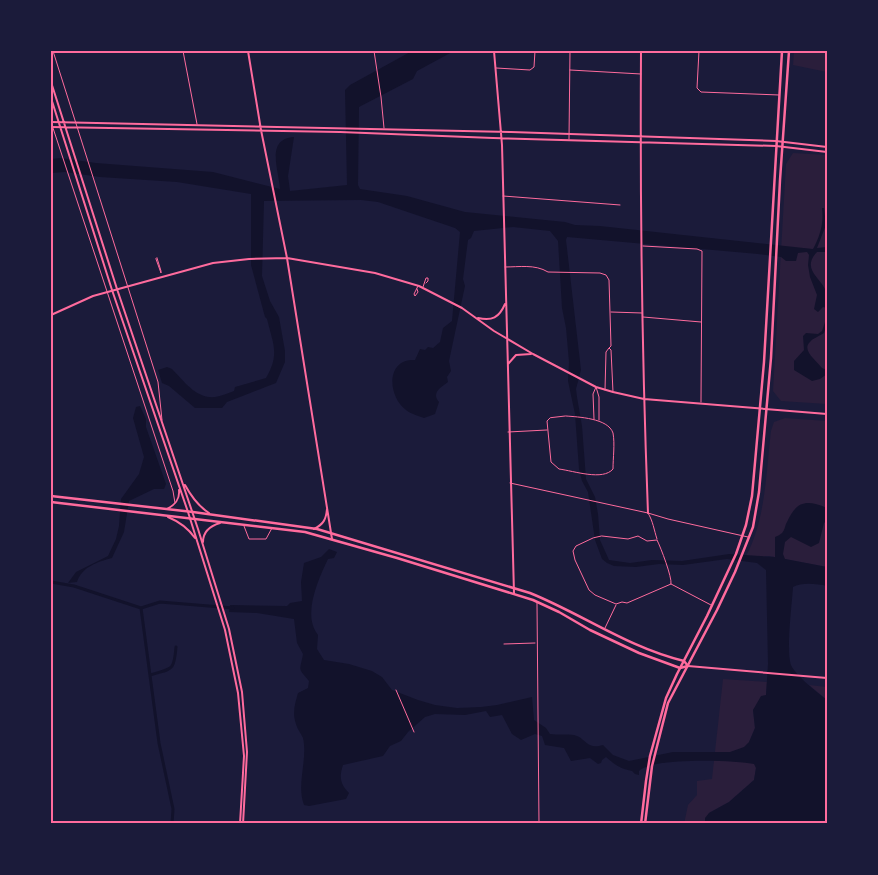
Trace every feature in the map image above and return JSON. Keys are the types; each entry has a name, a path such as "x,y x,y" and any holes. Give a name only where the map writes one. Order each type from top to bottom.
{"main road":[{"path":"643,824 650,756 666,698 736,554 743,536 752,496 760,408 782,51"},
{"path":"650,766 655,755 668,703 717,610 740,561 753,527 759,492 766,409 789,51"},
{"path":"51,496 211,514 314,529 513,588 555,603 639,646 684,661 688,666"},
{"path":"51,502 305,532 514,593 559,612 620,645 680,668 688,666"}],"street":[{"path":"53,51 77,121 158,382 163,424"},
{"path":"183,51 197,124"},
{"path":"248,51 260,126 286,258 332,539"},
{"path":"374,51 384,129"},
{"path":"494,51 502,138 508,432 514,593"},
{"path":"495,68 530,70 534,67 535,51"},
{"path":"568,140 570,51"},
{"path":"641,51 640,142 644,399 648,513 652,519 653,528 672,579 671,584"},
{"path":"699,51 697,88 700,92 779,95"},
{"path":"570,70 641,74"},
{"path":"51,82 117,288 196,520 229,629 242,692 247,752 241,824"},
{"path":"51,98 112,290 220,610 238,693 240,711 244,756 241,824"},
{"path":"175,504 173,491 51,122 77,121 501,131 569,135 776,141 827,147"},
{"path":"52,127 340,132 783,146 827,152"},
{"path":"503,196 620,205"},
{"path":"642,245 702,251 701,403"},
{"path":"161,273 156,258 161,271 162,277"},
{"path":"51,315 93,296 117,288 213,263 249,259 286,258 375,272 419,286 462,308 533,354 605,390 644,399 827,414"},
{"path":"504,267 541,268 548,272 600,273 606,275 609,280 611,346 606,352 605,390"},
{"path":"423,288 426,283"},
{"path":"476,318 493,319 502,311 505,302"},
{"path":"610,312 643,313"},
{"path":"643,317 701,322"},
{"path":"609,348 611,350 613,392"},
{"path":"507,366 516,355 523,353 533,354"},
{"path":"594,419 593,394 596,387"},
{"path":"596,387 599,397 599,420"},
{"path":"566,416 594,419 599,420 613,432 613,469 604,475 560,469 554,465 551,462 547,421 550,418 566,416"},
{"path":"508,432 547,430"},
{"path":"182,479 201,508 211,514"},
{"path":"510,483 648,513 749,538"},
{"path":"166,509 175,504 180,496 179,485"},
{"path":"314,529 322,525 326,518 327,504"},
{"path":"166,516 178,521 197,540"},
{"path":"203,544 203,535 209,528 220,522"},
{"path":"243,525 249,539 266,539 272,528"},
{"path":"657,540 647,542 638,536 628,539 602,536 576,546 573,551 575,560 589,590 595,595 616,604 627,603 671,584"},
{"path":"671,584 712,606"},
{"path":"537,602 539,824"},
{"path":"605,629 616,604"},
{"path":"504,644 536,642"},
{"path":"688,666 827,678"},
{"path":"396,690 414,732"}],"shaded area":[{"path":"412,51 454,51 417,71 413,79 359,107 358,185 360,189 407,196 465,212 813,249 821,229 822,208 824,208 826,225 817,248 827,247 827,252 817,252 811,263 813,272 825,289 827,296 827,308 823,307 818,312 814,309 817,295 810,277 809,255 807,252 798,253 796,261 786,261 781,257 758,254 567,237 566,240 581,370 576,389 582,426 586,479 595,497 600,540 609,560 630,563 652,560 682,561 729,554 775,557 775,537 783,532 786,523 795,509 808,503 827,508 827,520 824,523 819,543 811,547 791,537 785,542 783,554 785,559 827,567 827,586 805,584 793,587 789,649 793,669 807,684 827,700 827,824 705,824 705,818 709,813 729,802 754,780 756,768 754,764 730,761 660,763 639,771 639,775 618,766 606,757 598,764 590,758 571,761 564,748 545,745 542,736 535,734 521,740 512,734 502,715 490,717 486,711 465,715 435,714 425,717 401,741 390,746 383,756 343,765 341,780 349,793 346,799 309,806 304,805 301,780 304,746 294,712 298,693 308,688 309,681 300,669 303,654 297,643 294,619 257,613 229,612 230,605 287,606 290,603 302,601 301,582 304,563 321,557 329,549 337,552 334,558 328,559 324,567 316,587 311,608 313,627 318,635 317,649 324,660 349,664 372,671 382,677 392,690 418,700 457,708 497,705 532,697 534,720 546,728 550,734 578,736 589,745 603,745 613,755 629,761 673,752 730,752 744,747 749,742 755,728 753,710 761,696 766,695 768,664 766,570 757,563 727,559 683,565 659,564 636,567 614,566 602,559 595,540 588,492 582,481 579,469 575,414 568,381 569,362 562,308 558,241 550,231 513,227 474,231 468,240 463,279 465,286 449,361 451,371 447,377 448,382 436,393 439,402 435,414 424,418 413,414 400,404 395,396 392,379 394,371 399,365 406,361 415,360 420,349 433,348 440,342 443,328 452,321 460,232 455,228 378,202 361,200 264,201 262,276 270,301 279,317 285,362 276,383 227,402 222,408 195,408 169,386 162,383 158,370 167,367 172,369 196,392 208,397 215,397 234,391 235,387 266,378 273,362 273,342 251,265 251,194 177,182 100,177 65,172 51,173 51,159 61,158 96,163 213,172 280,189 276,165 277,149 279,143 294,137 288,176 290,191 347,185 345,90 350,85"},
{"path":"794,51 827,51 827,72 793,65"},
{"path":"793,153 827,155 827,404 781,401 773,391 786,164"},
{"path":"827,316 824,333 811,341 807,348 822,368 827,370 827,374 820,379 812,381 794,370 794,361 804,350 803,336 806,333 818,334 822,331"},
{"path":"140,406 146,419 146,427 166,484 164,489 154,489 129,501 124,532 112,558 101,561 86,569 82,572 77,582 68,583 76,572 108,556 116,539 121,499 139,474 144,457 133,418 136,407"},
{"path":"785,418 827,421 827,567 769,556 746,556 758,527 771,431 774,422"},
{"path":"723,679 767,682 766,695 753,710 755,728 749,742 756,768 754,780 729,802 709,813 706,824 684,824 688,805 697,795 697,781 712,779"},
{"path":"809,685 827,687 827,700"}],"waterway":[{"path":"51,582 74,586 141,608 160,602 233,608"},
{"path":"141,608 159,743 173,809 172,824"},
{"path":"150,675 167,670 173,665 176,647"}]}
